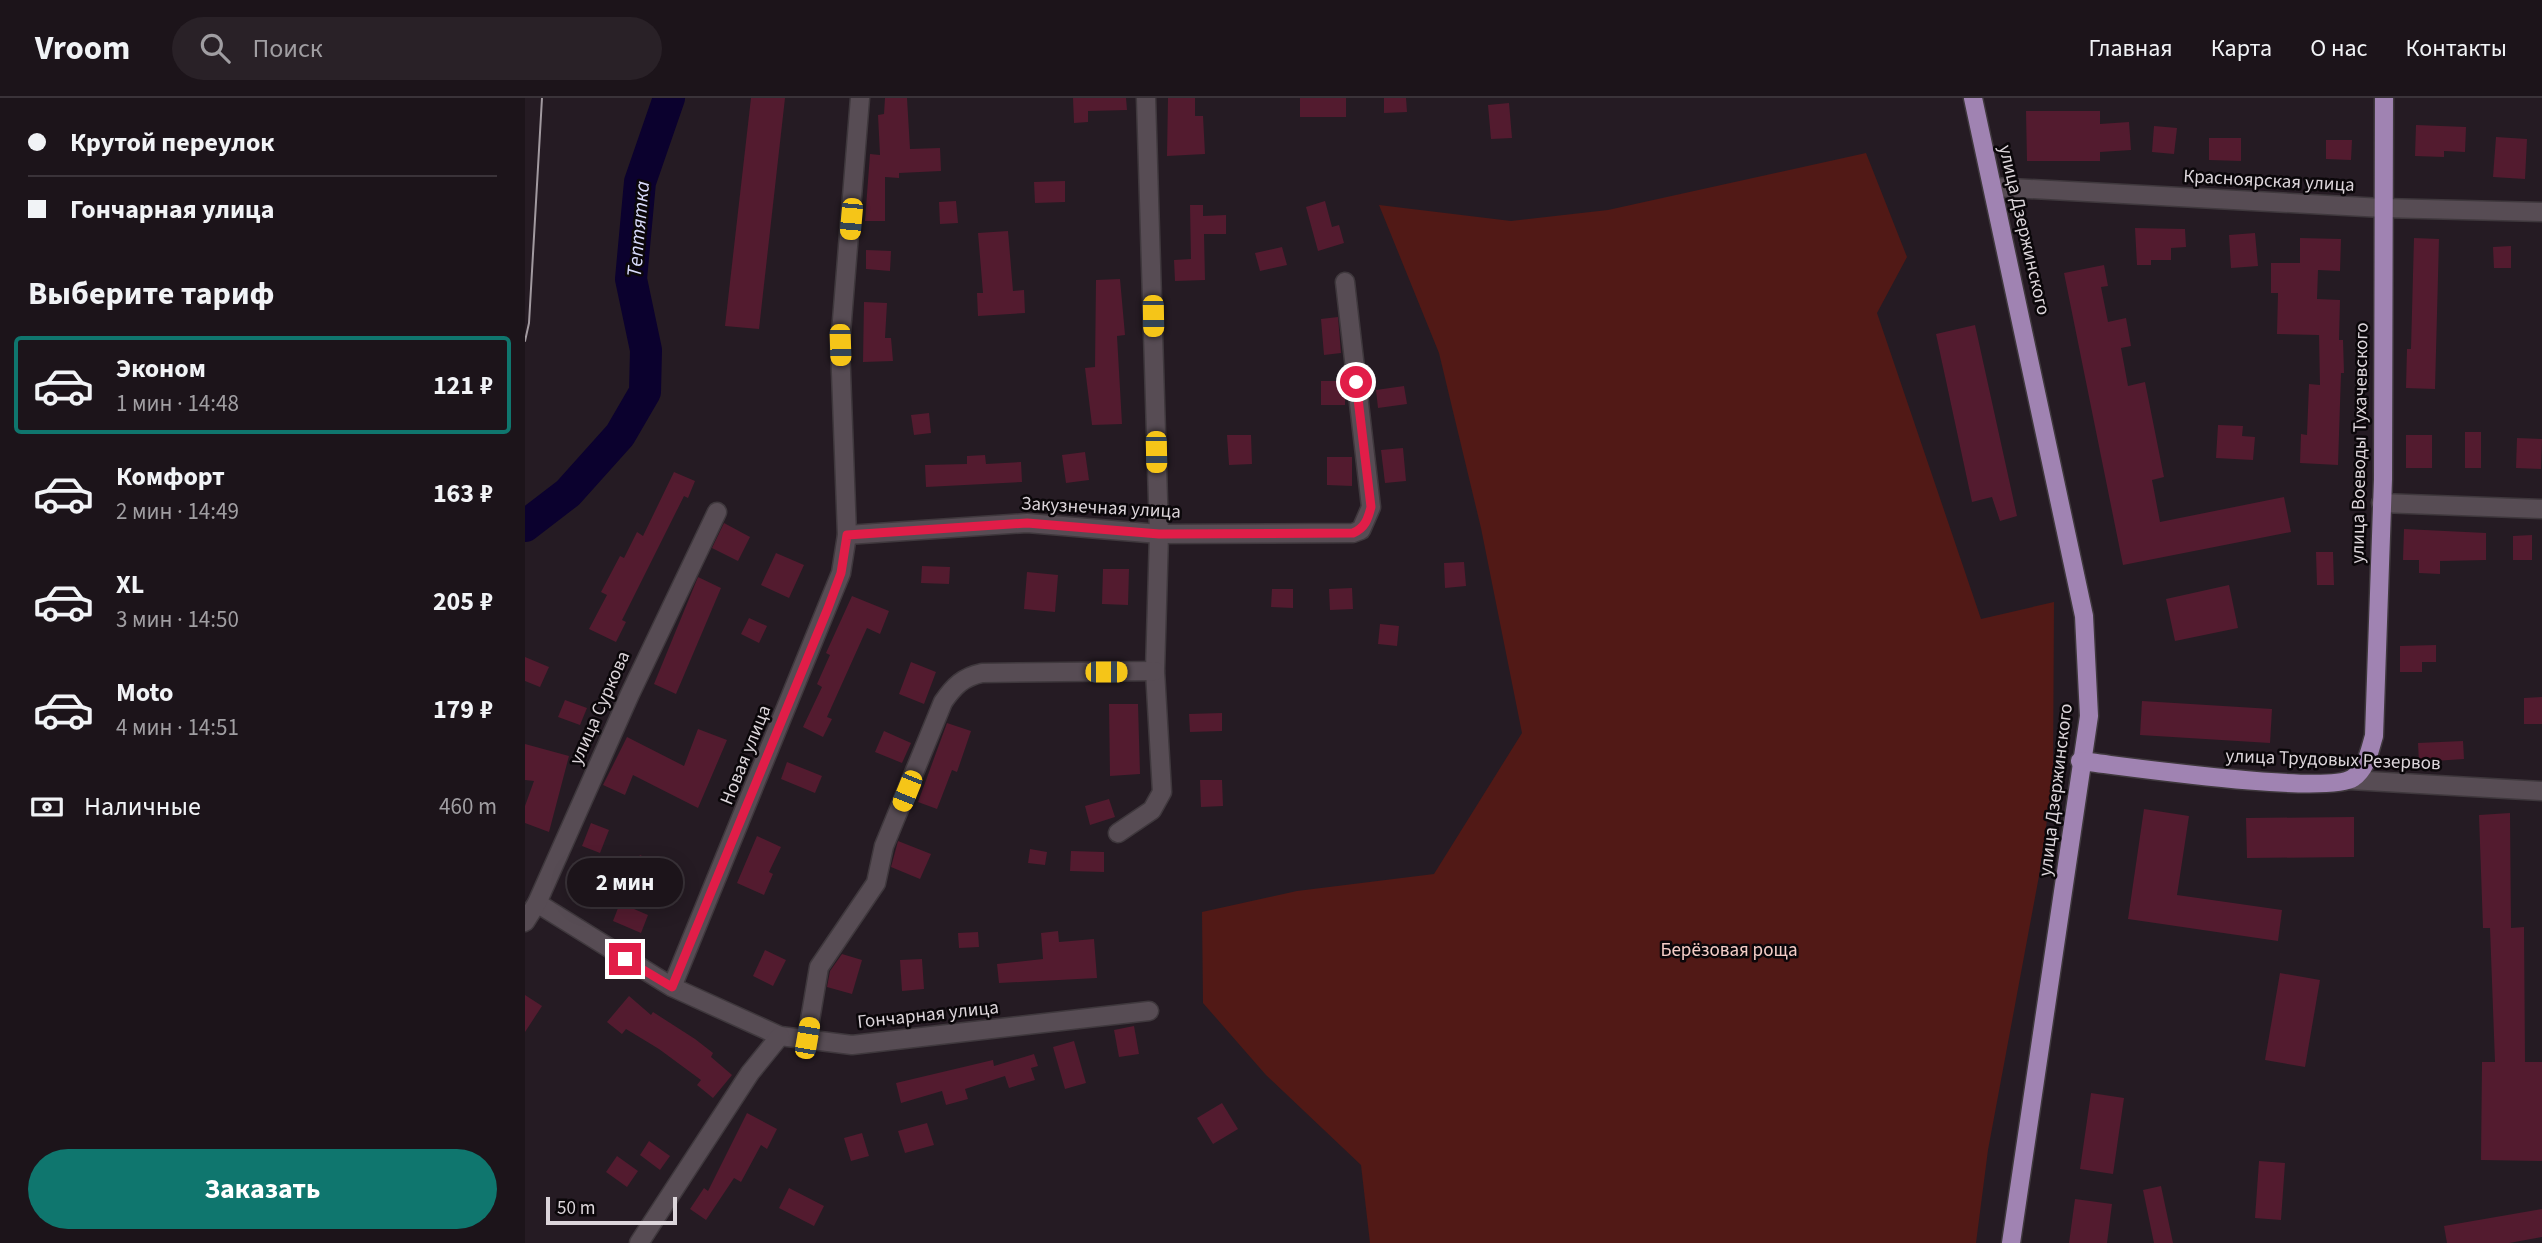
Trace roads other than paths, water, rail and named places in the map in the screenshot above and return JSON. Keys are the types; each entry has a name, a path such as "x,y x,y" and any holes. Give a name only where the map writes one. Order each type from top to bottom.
{"main road":[{"name":"улица Дзержинского","path":"1973,98 2084,616 2089,716 2080,761 2011,1243"},
{"name":"улица Воеводы Тухачевского","path":"2350,780 2363,769 2374,736 2381,503 2385,98"},
{"name":"улица Трудовых Резервов","path":"2080,761 2322,785 2350,780"}],"street":[{"path":"847,535 840,345 860,98"},
{"path":"1118,833 1152,810 1162,792 1155,671 1159,534 1146,98"},
{"name":"Красноярская улица","path":"1993,187 2383,208 2542,212"},
{"name":"Закузнечная улица","path":"847,535 1027,523 1159,534 1353,533 1361,530 1369,519 1371,507 1345,282"},
{"path":"2381,503 2542,509"},
{"name":"улица Суркова","path":"525,922 537,904 629,694 716,512"},
{"name":"Новая улица","path":"672,987 828,608 841,573 847,535"},
{"path":"807,1038 819,967 876,883 884,846 943,702 953,688 962,680 982,673 1155,671"},
{"name":"улица Трудовых Резервов","path":"2350,780 2542,791"},
{"name":"Гончарная улица","path":"537,904 672,987 780,1035 852,1045 1149,1011"},
{"path":"639,1243 750,1073 780,1035"}],"waterway":[{"name":"Тептятка","path":"525,526 568,493 620,435 645,392 646,350 631,279 640,182 669,98"}],"tram line":[{"path":"525,341 529,323 542,98"}],"park label":[{"name":"Берёзовая роща","path":"1729,950"}]}
